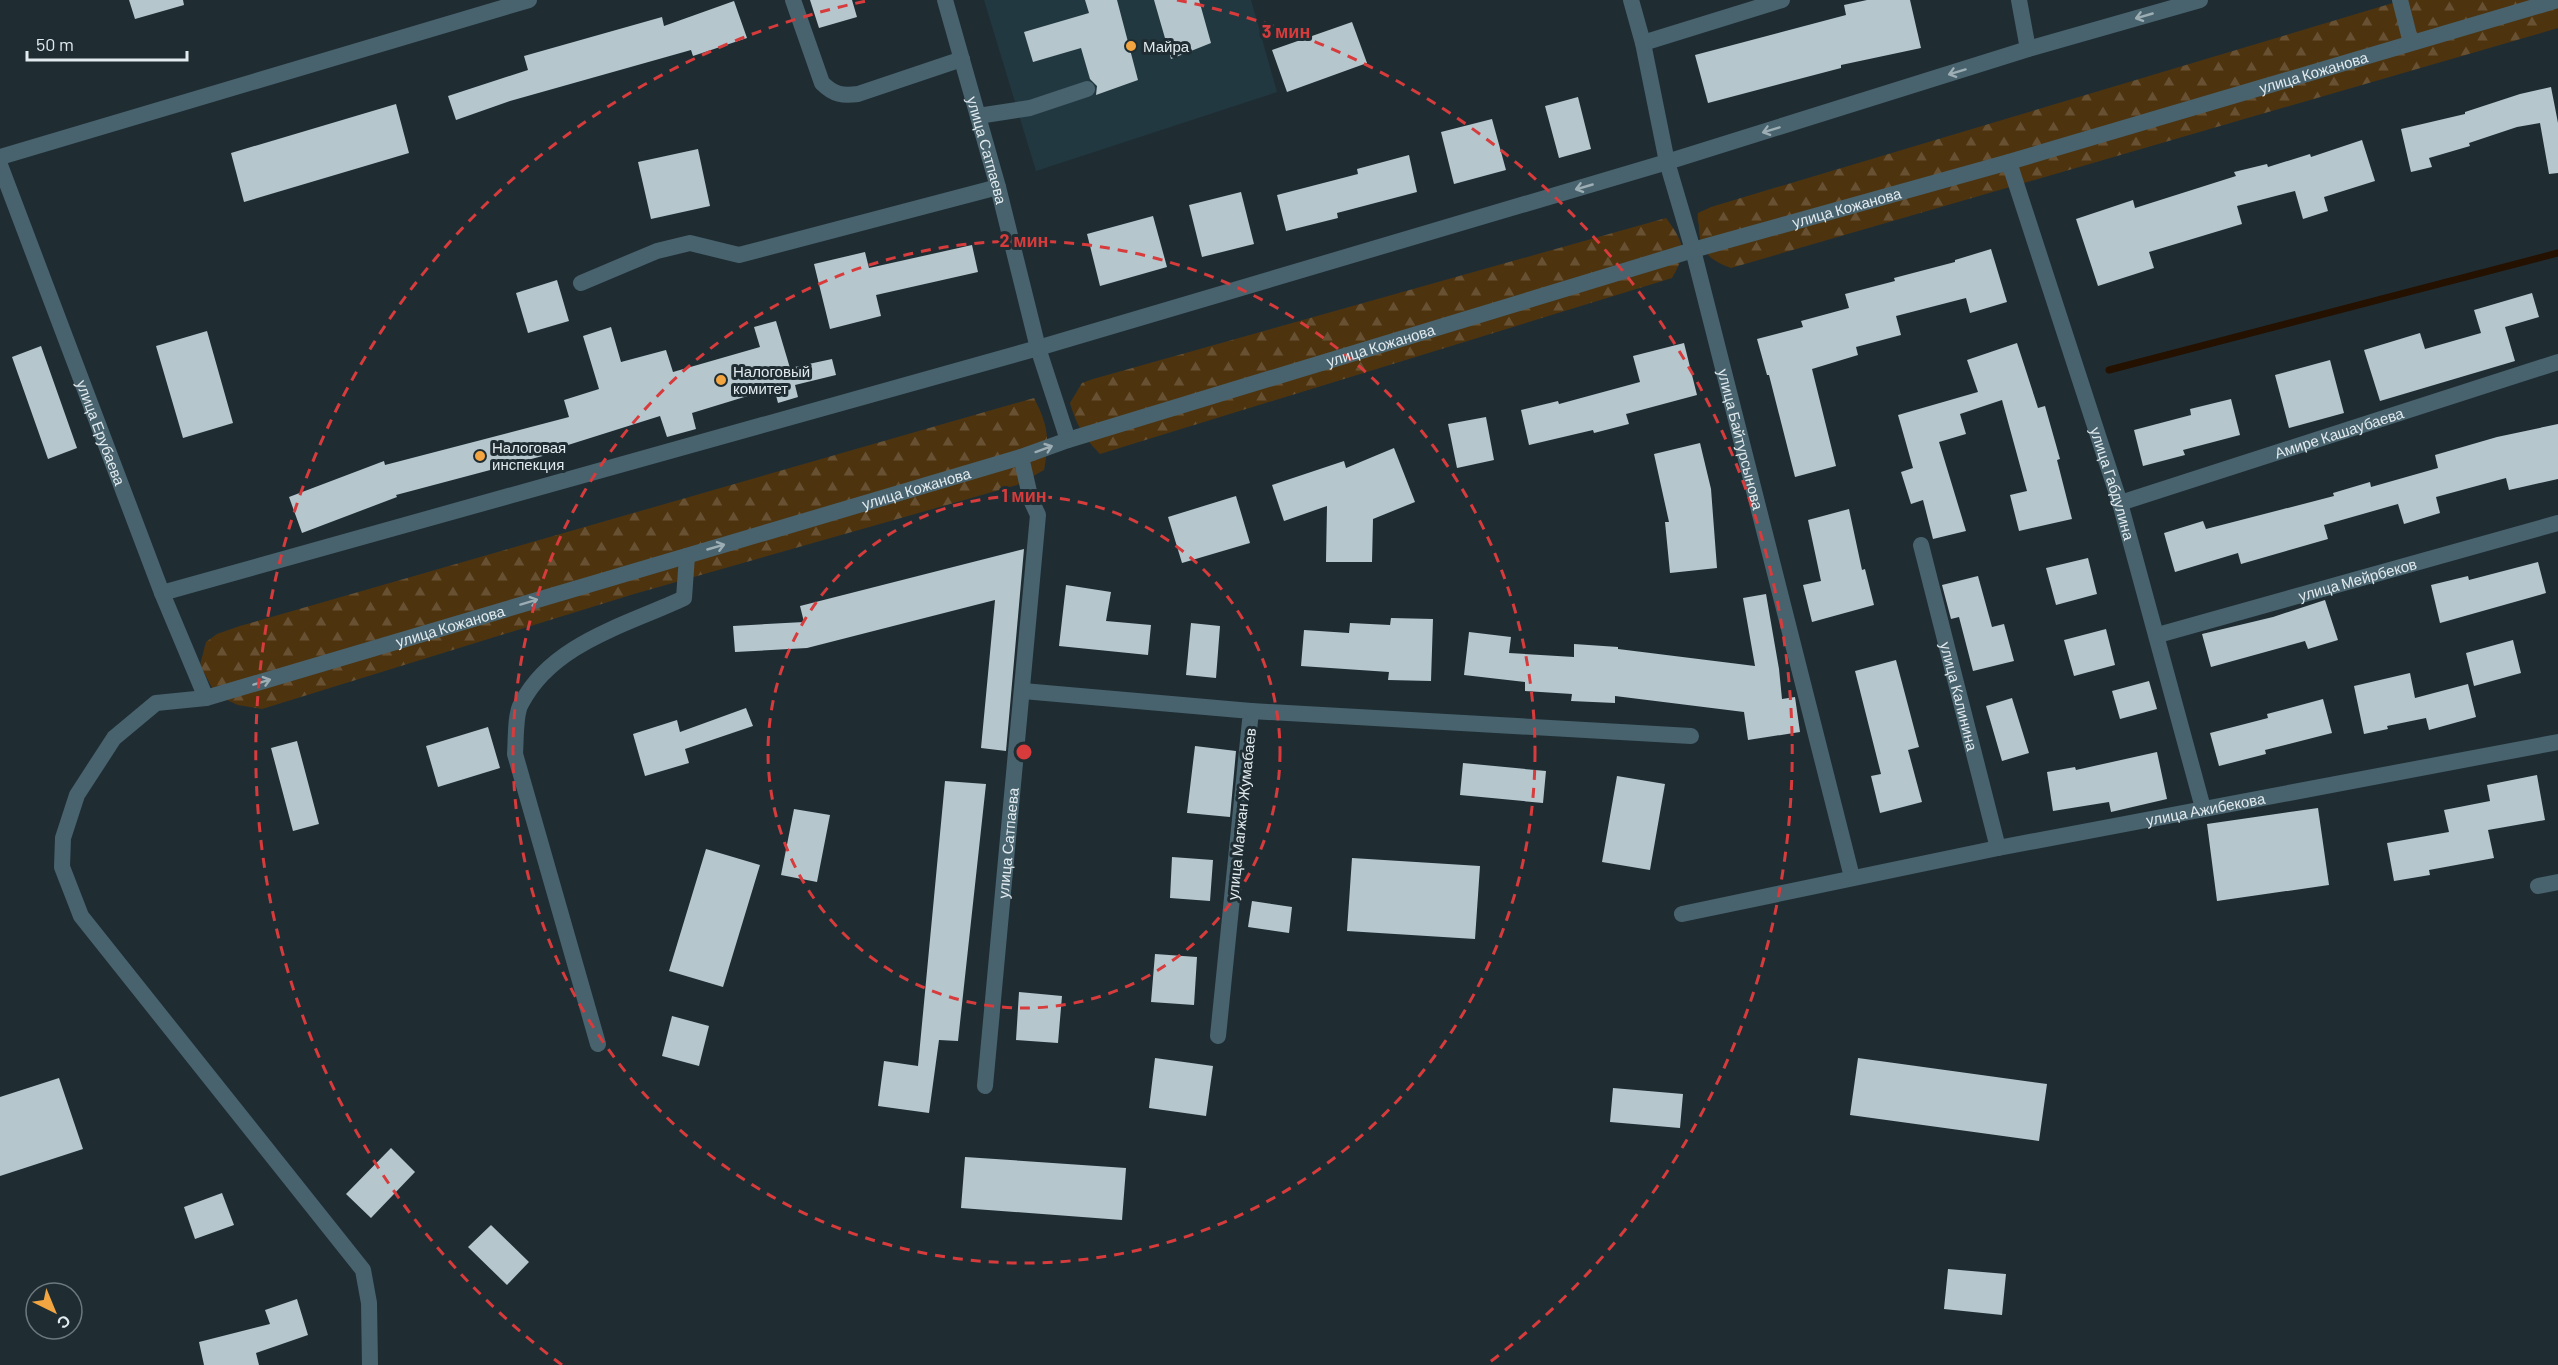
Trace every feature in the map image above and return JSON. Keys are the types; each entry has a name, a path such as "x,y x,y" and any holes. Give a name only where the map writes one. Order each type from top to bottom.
{"street":[{"path":"0,156 529,0"},
{"path":"793,0 822,83 828,90 842,96 858,94 962,59"},
{"name":"улица Сатпаева","path":"945,0 999,187 1038,348 1068,440"},
{"name":"улица Байтурсынова","path":"1631,0 1643,43 1667,162 1693,250 1852,877"},
{"path":"1643,43 1782,0"},
{"path":"2019,0 2028,49"},
{"path":"162,593 1038,348 1667,162 2028,49 2200,0"},
{"path":"2400,0 2411,43"},
{"name":"улица Кожанова","path":"370,1365 369,1303 363,1270 81,916 62,867 63,838 77,795 114,738 156,704 206,698 1021,457 1068,440 1693,250 2009,162 2558,0"},
{"path":"978,116 1030,108 1087,89"},
{"name":"улица Габдулина","path":"2009,162 2120,502 2158,635 2203,808"},
{"name":"улица Ерубаева","path":"0,165 162,593 206,698"},
{"path":"581,283 657,251 690,243 739,255 999,187"},
{"name":"Амире Кашаубаева","path":"2120,502 2558,362"},
{"name":"улица Сатпаева","path":"985,1086 1038,515 1031,500 1021,457"},
{"name":"улица Мейрбеков","path":"2158,635 2558,523"},
{"name":"улица Калинина","path":"1921,545 1998,848"},
{"path":"598,1044 515,754 519,705 552,663 618,626 684,598 687,556"},
{"name":"улица Магжан Жумабаев","path":"1023,691 1251,711 1218,1036"},
{"path":"1251,711 1691,736"},
{"name":"улица Ажибекова","path":"1682,914 1998,848 2558,742"},
{"path":"2538,886 2558,882"}],"shaded area":[{"name":"Майра","path":"984,0 1251,0 1277,92 1036,171"}],"green space":[{"path":"2403,0 2558,0 2558,28 1731,268 1711,258 1701,243 1698,213 1711,207"},
{"path":"1666,218 1677,234 1682,247 1680,261 1672,278 1100,454 1085,436 1072,411 1070,403 1082,383 1093,379"},
{"path":"1034,398 1045,424 1047,449 1044,470 1017,485 634,594 262,709 238,705 216,695 200,665 206,642 217,634 240,626"}],"building":[{"path":"129,0 183,0 184,5 135,19"},
{"path":"810,0 852,0 857,17 819,28"},
{"path":"1085,0 1117,0 1138,80 1096,95 1097,86 1090,79 1081,48 1033,62 1024,32 1089,13"},
{"path":"1154,0 1199,0 1211,43 1171,59"},
{"path":"1867,0 1910,0 1921,48 1841,65 1841,68 1708,103 1695,55 1846,15 1844,5"},
{"path":"734,1 747,38 693,56 691,50 510,101 456,120 448,96 528,70 524,56 662,17 664,26"},
{"path":"1352,22 1367,63 1287,92 1272,50"},
{"path":"2551,87 2558,123 2558,173 2549,174 2540,123 2517,127 2469,143 2470,146 2429,158 2432,167 2411,172 2401,129 2465,114 2465,112 2520,94"},
{"path":"1578,97 1591,149 1559,158 1545,106"},
{"path":"396,104 409,153 244,202 231,153"},
{"path":"1492,119 1506,170 1454,184 1441,132"},
{"path":"2362,140 2375,181 2324,197 2328,211 2303,219 2295,191 2237,206 2242,224 2149,252 2154,268 2098,286 2076,219 2133,200 2135,208 2236,176 2234,172 2267,164 2268,167 2310,154 2311,157"},
{"path":"698,149 710,206 651,219 638,162"},
{"path":"1409,155 1417,192 1337,213 1338,218 1286,231 1277,195 1358,174 1357,169"},
{"path":"1241,192 1254,244 1202,257 1189,205"},
{"path":"1153,216 1167,267 1100,286 1087,234"},
{"path":"972,245 978,272 876,295 881,316 830,329 814,264 865,252 869,268"},
{"path":"1991,249 2007,302 1970,313 1966,298 1896,316 1901,335 1856,347 1858,355 1812,369 1836,466 1795,477 1769,375 1767,375 1757,339 1803,327 1801,321 1849,308 1845,294 1895,281 1894,278 1955,262 1955,260"},
{"path":"557,280 569,321 528,333 516,293"},
{"path":"2532,293 2539,317 2505,327 2515,361 2380,401 2364,350 2420,333 2425,349 2481,333 2474,310"},
{"path":"776,321 790,368 832,359 836,375 795,385 798,397 778,403 774,388 692,413 696,429 667,437 660,416 549,451 550,454 396,495 397,497 302,533 289,497 384,461 385,465 569,417 564,400 599,389 583,336 611,327 621,362 666,350 673,372 760,347 754,327"},
{"path":"207,331 233,423 183,438 156,346"},
{"path":"1684,343 1697,395 1626,414 1629,424 1529,445 1521,410 1558,401 1559,404 1640,382 1633,356"},
{"path":"2017,343 2038,408 2045,406 2060,459 2057,460 2072,519 2019,531 2010,495 2027,491 2002,400 1960,414 1966,434 1939,442 1966,531 1933,539 1923,500 1911,504 1901,472 1913,468 1898,415 1978,392 1967,360"},
{"path":"41,346 77,448 48,459 12,357"},
{"path":"2330,360 2344,413 2289,428 2275,375"},
{"path":"2231,399 2240,435 2183,450 2185,455 2143,466 2134,430 2191,415 2190,409"},
{"path":"1486,417 1494,460 1457,468 1448,424"},
{"path":"2558,424 2558,479 2509,490 2506,478 2436,497 2440,513 2404,524 2398,504 2324,525 2328,539 2241,564 2238,553 2175,572 2164,533 2203,521 2206,529 2334,496 2333,493 2370,482 2371,487 2438,468 2435,455 2497,437"},
{"path":"1700,443 1711,489 1717,568 1670,573 1665,522 1669,522 1654,454"},
{"path":"1394,448 1415,502 1373,519 1372,562 1326,562 1327,506 1284,521 1272,485 1344,461 1346,468"},
{"path":"1236,496 1250,543 1182,563 1168,517"},
{"path":"1849,509 1862,570 1865,569 1874,605 1812,622 1803,585 1821,581 1808,520"},
{"path":"1024,549 1006,751 981,748 995,600 807,648 735,652 733,626 804,622 800,606"},
{"path":"2088,558 2097,594 2056,605 2046,568"},
{"path":"2538,562 2546,593 2440,623 2431,585 2468,576 2469,580"},
{"path":"1978,576 1992,627 2004,624 2014,661 1973,671 1959,617 1951,619 1942,585"},
{"path":"1066,585 1111,592 1106,621 1151,625 1148,655 1059,646"},
{"path":"1766,594 1782,699 1795,697 1800,732 1748,740 1744,712 1615,696 1615,703 1571,701 1572,694 1525,691 1525,682 1464,675 1469,632 1511,637 1509,653 1574,657 1574,644 1618,647 1618,649 1755,666 1743,598"},
{"path":"2325,600 2338,640 2308,649 2305,641 2211,667 2202,634 2273,617"},
{"path":"1391,618 1433,619 1431,681 1388,680 1389,672 1301,666 1304,630 1349,633 1350,623 1390,625"},
{"path":"1191,623 1220,626 1216,678 1186,675"},
{"path":"2106,629 2115,665 2074,676 2064,640"},
{"path":"2513,640 2521,673 2474,686 2466,653"},
{"path":"1896,660 1919,747 1908,750 1922,802 1880,813 1871,776 1881,774 1855,671"},
{"path":"2410,673 2415,698 2468,684 2476,717 2429,730 2426,718 2387,726 2388,729 2364,734 2354,686"},
{"path":"2149,681 2157,709 2120,719 2112,691"},
{"path":"2012,698 2029,753 2002,761 1986,706"},
{"path":"2323,699 2332,733 2265,750 2266,754 2219,766 2210,733 2268,718 2267,714"},
{"path":"746,708 753,726 685,749 689,763 645,776 633,734 677,720 680,732"},
{"path":"488,727 500,768 438,787 426,746"},
{"path":"297,741 319,824 293,831 271,748"},
{"path":"1195,746 1236,751 1230,817 1187,813"},
{"path":"2157,752 2167,799 2111,812 2109,802 2053,811 2047,772 2075,767 2076,770"},
{"path":"1463,763 1546,771 1543,803 1460,795"},
{"path":"2537,775 2545,820 2488,830 2494,858 2429,870 2430,875 2394,881 2387,843 2449,832 2444,810 2490,801 2487,785"},
{"path":"1617,776 1665,784 1650,870 1602,862"},
{"path":"945,781 986,784 958,1041 939,1040 929,1113 878,1106 884,1061 918,1066"},
{"path":"2318,808 2329,885 2217,901 2207,824"},
{"path":"794,809 830,815 817,882 781,875"},
{"path":"706,849 760,865 723,987 669,971"},
{"path":"1172,857 1213,860 1210,901 1170,898"},
{"path":"1352,858 1480,866 1475,939 1347,931"},
{"path":"1252,901 1292,907 1289,933 1248,927"},
{"path":"1155,954 1197,957 1194,1005 1151,1002"},
{"path":"1019,992 1062,996 1058,1043 1016,1040"},
{"path":"672,1016 709,1026 699,1066 662,1056"},
{"path":"1155,1058 1213,1066 1206,1116 1149,1108"},
{"path":"1858,1058 2047,1084 2039,1141 1850,1115"},
{"path":"59,1078 83,1149 0,1176 0,1097"},
{"path":"1613,1088 1683,1094 1680,1128 1610,1122"},
{"path":"391,1148 415,1172 371,1218 346,1194"},
{"path":"965,1157 1126,1168 1122,1220 961,1208"},
{"path":"222,1193 234,1225 195,1239 184,1207"},
{"path":"491,1225 529,1262 507,1285 468,1247"},
{"path":"1948,1269 2006,1274 2002,1315 1944,1309"},
{"path":"297,1299 308,1335 256,1353 259,1365 204,1365 199,1342 270,1324 265,1310"}],"waterway":[{"path":"2109,370 2558,253"}],"place":[{"name":"Майра","path":"1131,46"},
{"name":"Налоговый комитет","path":"721,380"},
{"name":"Налоговая инспекция","path":"480,456"}]}
